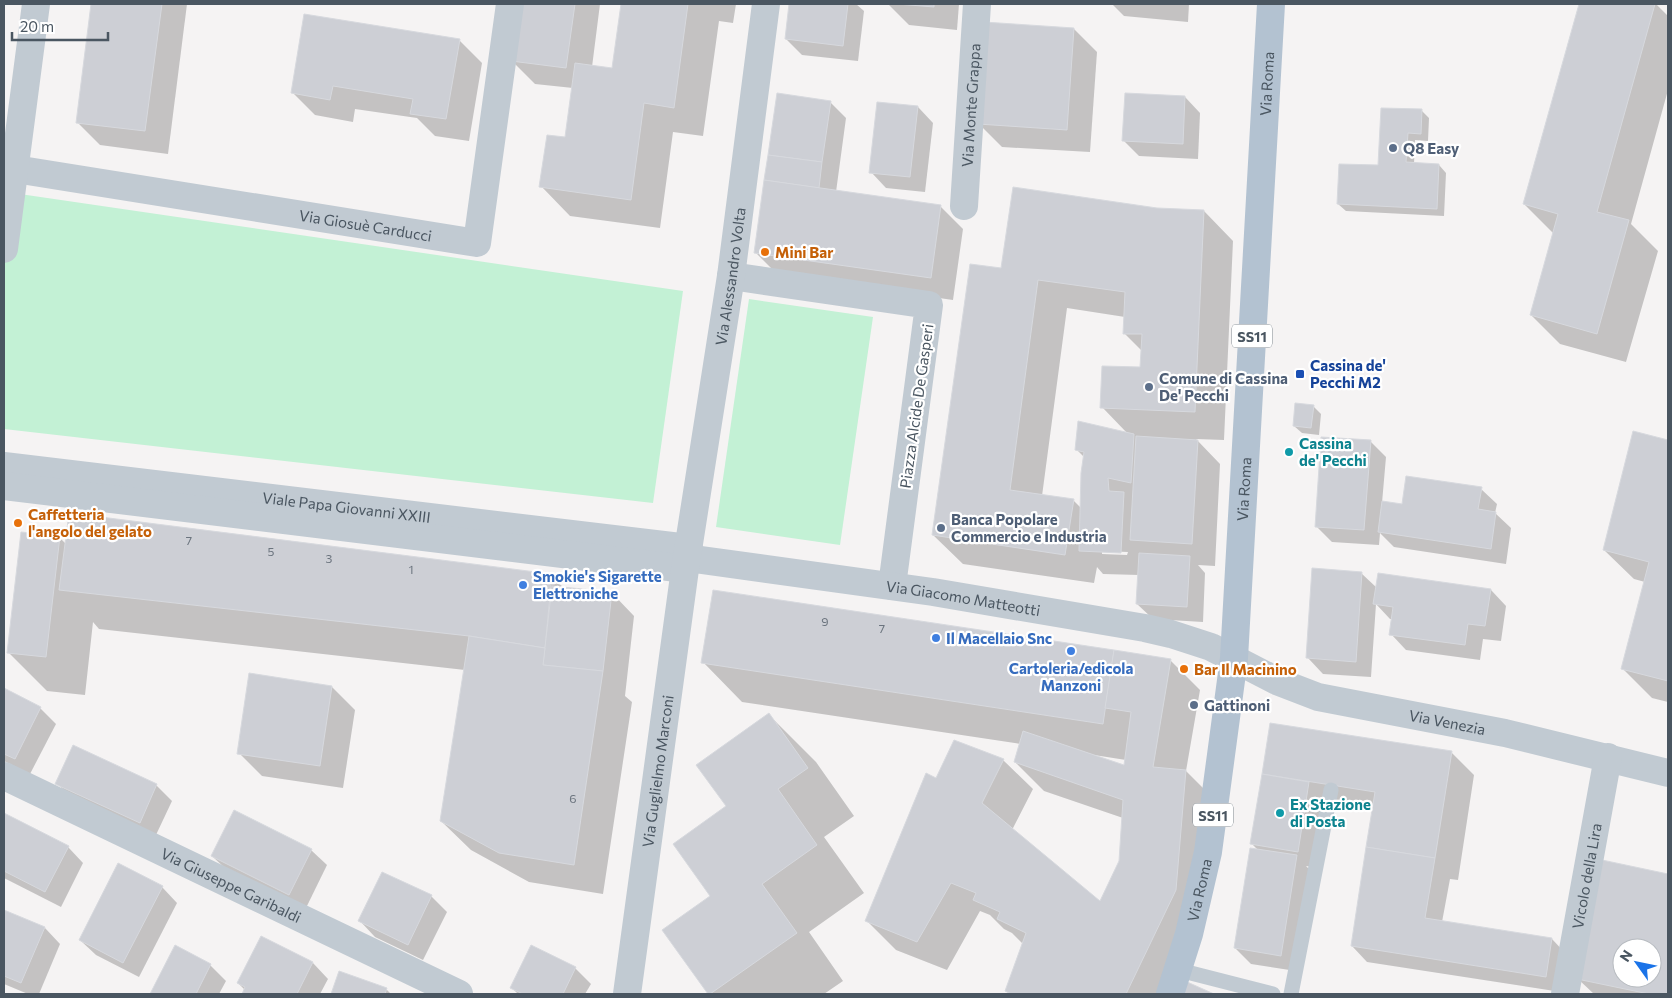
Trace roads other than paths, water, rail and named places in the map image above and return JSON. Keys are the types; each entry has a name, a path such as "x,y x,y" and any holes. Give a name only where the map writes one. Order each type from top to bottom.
{"main road":[{"name":"Via Roma","path":"1174,982 1193,917 1208,852 1234,658 1272,8"}],"street":[{"path":"4,249 36,4"},
{"name":"Via Giosuè Carducci","path":"15,169 477,243 510,4"},
{"name":"Via Alessandro Volta","path":"687,558 731,276 766,4"},
{"name":"Via Monte Grappa","path":"964,206 976,4"},
{"name":"Piazza Alcide De Gasperi","path":"731,276 929,305 892,586"},
{"name":"Viale Papa Giovanni XXIII","path":"4,466 687,558"},
{"name":"Viale Papa Giovanni XXIII","path":"4,486 687,558"},
{"name":"Via Giacomo Matteotti","path":"687,558 933,592 1145,628 1198,642 1234,658"},
{"name":"Via Guglielmo Marconi","path":"627,994 687,558"},
{"name":"Via Venezia","path":"1234,658 1284,685 1318,697 1505,733 1668,773"},
{"name":"Vicolo della Lira","path":"1565,994 1608,757"},
{"name":"Via Giuseppe Garibaldi","path":"4,776 459,994"}],"lane":[{"path":"1291,994 1331,790"},
{"name":"Via Roma","path":"1174,982 1273,994"}],"place":[{"name":"Q8 Easy","path":"1393,148"},
{"name":"Mini Bar","path":"765,252"},
{"name":"Cassina de' Pecchi M2","path":"1300,374"},
{"name":"Comune di Cassina De' Pecchi","path":"1149,387"},
{"name":"Cassina de' Pecchi","path":"1289,452"},
{"name":"Caffetteria l'angolo del gelato","path":"18,523"},
{"name":"Banca Popolare Commercio e Industria","path":"941,528"},
{"name":"Smokie's Sigarette Elettroniche","path":"523,585"},
{"name":"Il Macellaio Snc","path":"936,638"},
{"name":"Cartoleria/edicola Manzoni","path":"1071,651"},
{"name":"Bar Il Macinino","path":"1184,669"},
{"name":"Gattinoni","path":"1194,705"},
{"name":"Ex Stazione di Posta","path":"1280,813"}]}
